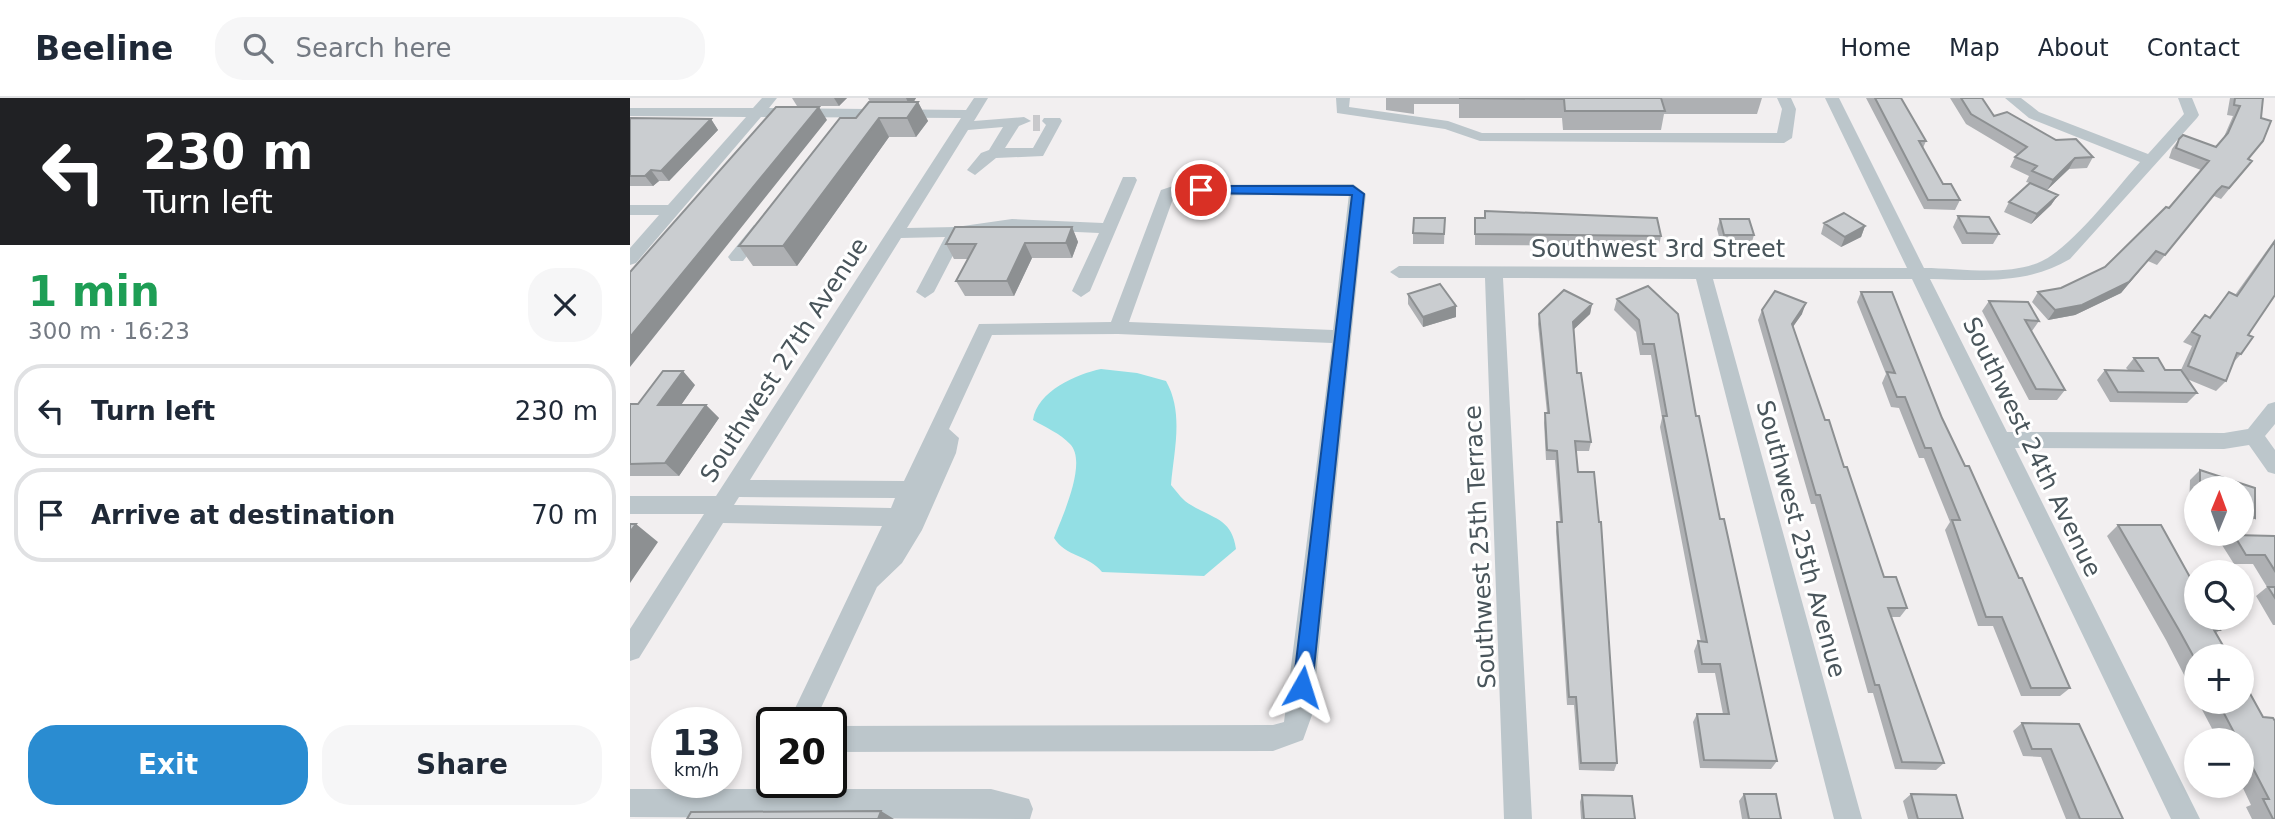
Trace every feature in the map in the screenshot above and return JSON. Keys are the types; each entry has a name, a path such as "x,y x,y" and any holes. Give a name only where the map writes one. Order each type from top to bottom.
{"street":[{"path":"630,259 770,98"},
{"path":"834,135 863,98"},
{"path":"923,114 934,98"},
{"path":"1343,98 1342,110 1448,125 1480,137 1700,140 1784,138 1789,109 1784,98"},
{"name":"Southwest 24th Avenue","path":"1832,98 2186,819"},
{"path":"2012,98 2034,115 2149,160"},
{"name":"Southwest 3rd Street","path":"1399,272 2014,274 2046,266 2064,255 2192,115 2185,98"},
{"path":"630,112 972,113 1055,121 1038,153 995,153 986,156 975,170"},
{"name":"Southwest 27th Avenue","path":"630,650 972,113"},
{"path":"995,153 1034,121"},
{"path":"1081,291 1129,180"},
{"path":"847,739 1273,738 1294,731 1299,715 1358,194 1353,190 1176,190 1167,193 1118,328"},
{"path":"630,210 675,210"},
{"path":"737,257 771,215"},
{"path":"895,233 956,232 973,227 1006,225 1109,228"},
{"path":"925,292 956,232"},
{"name":"Southwest 25th Terrace","path":"1494,273 1518,819"},
{"name":"Southwest 25th Avenue","path":"1703,273 1849,819"},
{"path":"808,707 865,582 906,517 948,440 937,432 986,329 1118,328 1342,337"},
{"path":"1998,440 2224,441 2254,436 2275,410"},
{"path":"2254,436 2275,466"},
{"path":"630,505 919,490"},
{"path":"722,502 906,517"},
{"path":"630,803 991,803 1019,809 1016,819"}],"water":[{"path":"1101,369 1137,373 1166,381 1172,393 1176,419 1171,485 1188,503 1221,521 1231,531 1236,549 1204,576 1102,572 1091,562 1065,549 1054,538 1072,490 1075,452 1062,437 1033,420 1042,400 1050,392 1081,375"}],"building":[{"path":"1459,98 1661,98 1665,111 1565,111 1564,99"},
{"path":"1875,98 1901,98 1926,141 1919,141 1943,184 1951,184 1960,200 1928,200"},
{"path":"1961,98 1982,98 1994,116 2007,112 2056,140 2076,139 2093,157 2075,158 2053,180 2032,171 2037,166 2015,157 2027,147 1971,114"},
{"path":"2235,98 2263,98 2261,118 2271,121 2263,141 2248,159 2252,161 2229,188 2222,186 2217,191 2165,255 2156,251 2129,282 2082,305 2055,310 2038,292 2061,288 2105,267 2166,207 2169,208 2209,161 2176,148 2179,139 2183,135 2216,147 2228,133 2240,106 2234,105"},
{"path":"869,102 918,102 907,118 879,118 783,246 739,246 840,118 856,118"},
{"path":"776,107 819,107 630,337 630,272"},
{"path":"630,118 711,119 661,171 651,170 645,176 630,176"},
{"path":"2030,183 2058,195 2037,214 2009,202"},
{"path":"1485,211 1657,218 1661,236 1475,234 1475,218 1485,218"},
{"path":"1844,213 1865,226 1845,237 1824,223"},
{"path":"1958,216 1989,217 1999,234 1967,233"},
{"path":"1414,218 1445,218 1444,234 1413,233"},
{"path":"1720,219 1749,219 1754,235 1724,235"},
{"path":"955,227 1072,227 1066,243 1025,243 1007,281 956,281 976,244 946,244"},
{"path":"2275,241 2275,295 2248,335 2253,337 2241,354 2237,353 2226,381 2188,366 2200,336 2192,332 2205,315 2210,318 2229,292 2237,296"},
{"path":"1440,284 1456,306 1423,317 1408,294"},
{"path":"1648,286 1678,314 1696,416 1699,416 1720,519 1724,519 1777,761 1704,760 1697,714 1729,714 1720,664 1702,664 1698,641 1707,642 1663,416 1667,416 1654,344 1643,344 1639,320 1617,299"},
{"path":"1564,290 1592,304 1573,322 1577,373 1581,373 1591,442 1575,441 1578,472 1594,472 1601,522 1617,763 1581,763 1576,697 1569,697 1557,522 1562,522 1557,451 1547,450 1545,413 1549,413 1539,314"},
{"path":"1775,291 1806,303 1792,324 1825,420 1829,420 1844,467 1847,467 1884,577 1896,577 1907,608 1888,608 1944,763 1902,762 1879,685 1875,685 1820,495 1816,495 1762,310"},
{"path":"1861,292 1892,292 1942,418 1965,466 1969,466 2070,688 2031,688 2002,617 1986,617 1952,520 1960,520 1931,448 1925,448 1905,397 1897,397 1887,372 1895,373"},
{"path":"1989,301 2028,302 2039,321 2025,320 2065,390 2036,389"},
{"path":"2134,358 2158,358 2165,370 2181,370 2197,393 2118,392 2105,370 2143,371"},
{"path":"663,371 683,371 658,405 706,405 665,463 630,464 630,404 638,404"},
{"path":"2200,470 2218,476 2200,476"},
{"path":"2118,525 2161,525 2184,566 2184,630 2214,630 2222,644 2187,644"},
{"path":"2254,535 2275,536 2275,571 2265,555 2246,555 2241,546 2254,546"},
{"path":"2268,587 2275,587 2275,598"},
{"path":"2254,701 2263,717 2273,718 2275,721 2275,819 2263,799 2269,799 2254,770 2254,728 2232,728 2224,714 2254,714"},
{"path":"2022,723 2079,724 2123,819 2080,819 2051,749 2032,749"},
{"path":"1744,794 1776,794 1781,819 1749,819"},
{"path":"1911,794 1956,795 1963,819 1918,819"},
{"path":"1582,795 1632,796 1635,819 1584,819"},
{"path":"881,811 878,819 687,819 691,812"}],"tunnel":[{"path":"1033,123 1040,123"}],"route":[{"path":"1201,190 1353,190 1358,194 1302,687"}]}
